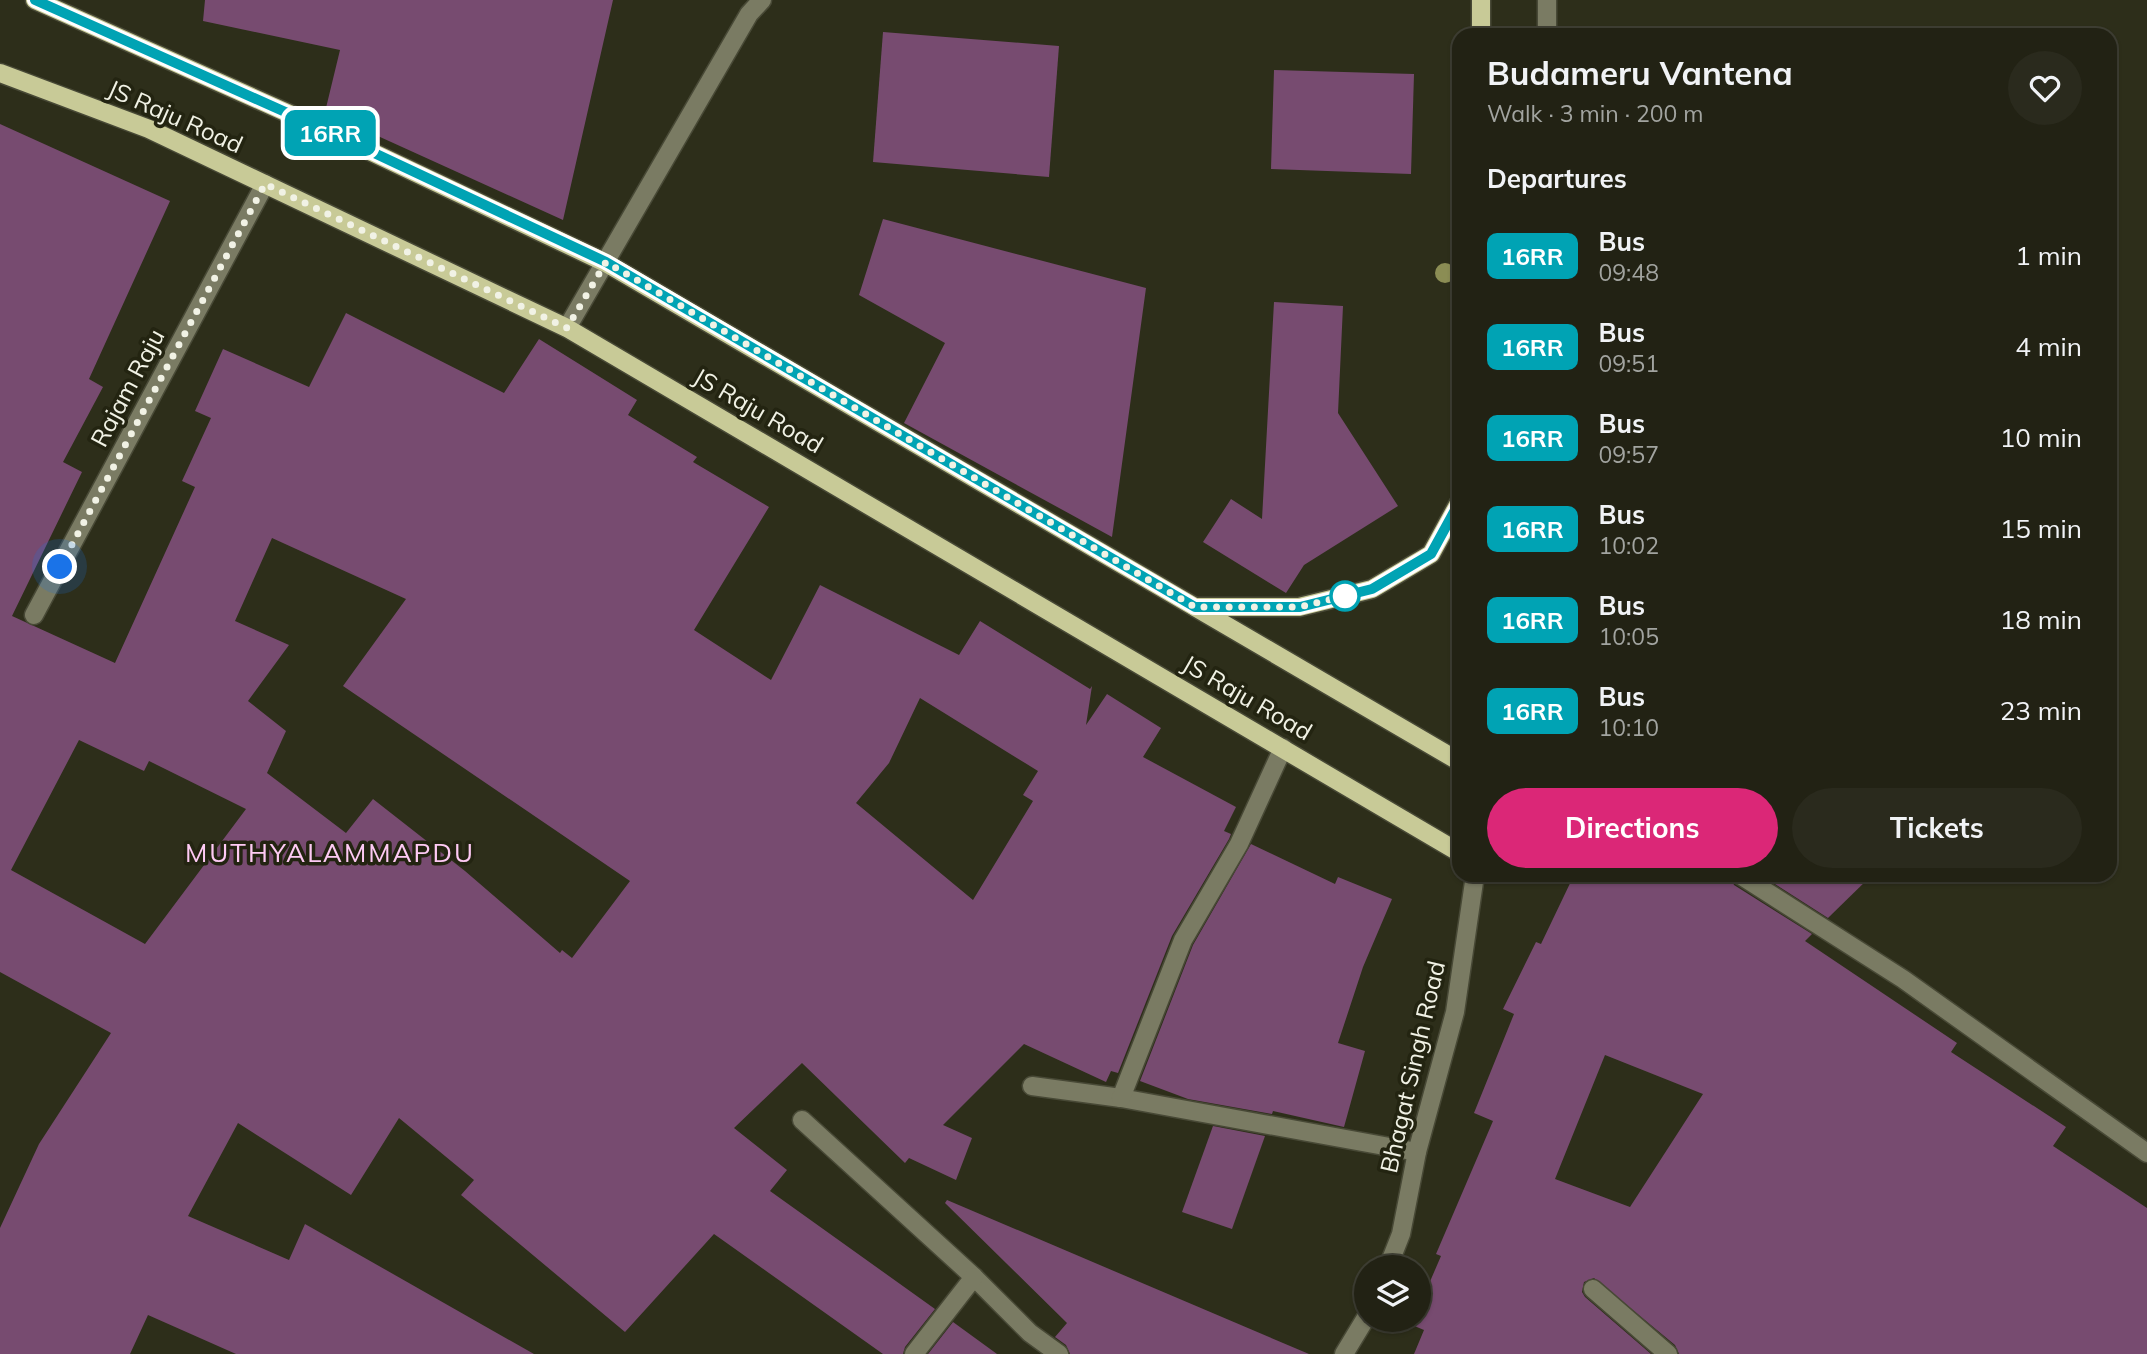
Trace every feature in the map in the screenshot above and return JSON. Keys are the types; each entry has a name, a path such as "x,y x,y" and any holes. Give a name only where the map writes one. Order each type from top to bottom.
{"main road":[{"name":"JS Raju Road","path":"35,0 321,128 606,262 1452,757"},
{"path":"1481,0 1481,28"},
{"name":"JS Raju Road","path":"0,73 149,129 567,328 1452,848"},
{"path":"1195,607 1300,607 1372,589 1431,554 1452,516"}],"street":[{"path":"567,328 749,14 762,0"},
{"path":"1547,0 1547,28"},
{"name":"Rajam Raju","path":"34,615 265,184"},
{"path":"1121,1098 1183,940 1239,844 1283,748"},
{"name":"Bhagat Singh Road","path":"1393,1255 1401,1234 1417,1152 1455,1012 1474,882"},
{"path":"1751,882 1903,979 2147,1153"},
{"path":"1032,1086 1121,1098 1417,1152"},
{"path":"802,1120 974,1277 1030,1333 1059,1354"},
{"path":"914,1354 974,1277"},
{"path":"1593,1289 1668,1354"},
{"path":"1344,1354 1357,1332"}],"building":[{"path":"205,0 613,0 563,220 325,112 340,50 203,21"},
{"path":"883,32 1059,46 1049,177 873,162"},
{"path":"1274,70 1414,74 1411,174 1271,169"},
{"path":"0,124 170,201 89,379 103,387 63,462 82,472 12,616 115,663 195,487 182,481 211,418 195,411 223,349 309,387 346,313 504,393 539,339 637,400 628,415 697,457 693,462 769,507 694,630 771,680 820,585 959,655 980,621 1090,689 1092,686 1086,725 1107,694 1161,728 1143,757 1236,807 1224,831 1231,834 1229,839 1172,936 1118,1073 1111,1071 1106,1082 1024,1044 943,1125 972,1138 956,1180 909,1158 905,1163 802,1063 734,1128 787,1170 770,1191 935,1309 905,1347 903,1354 883,1354 714,1234 625,1332 461,1195 474,1180 399,1118 351,1195 238,1123 188,1216 289,1260 305,1224 534,1354 236,1354 148,1315 130,1354 0,1354 0,1228 39,1144 111,1033 0,972","holes":["272,538 406,599 343,686 630,881 572,958 562,950 560,953 465,871 373,799 346,833 267,773 286,731 248,701 289,645 235,621","920,698 1038,771 1023,795 1033,801 973,900 856,803 889,763","79,740 144,771 149,761 246,809 145,944 11,870"]},
{"path":"883,219 1146,288 1112,537 904,423 945,343 859,295"},
{"path":"1274,302 1343,306 1338,413 1398,506 1304,565 1286,593 1203,542 1231,499 1262,519"},
{"path":"1251,844 1335,884 1338,877 1392,899 1363,967 1338,1043 1365,1051 1344,1127 1273,1111 1272,1114 1188,1099 1140,1081 1193,945"},
{"path":"1571,882 1732,882 1812,934 1805,941 1957,1043 1951,1052 2066,1127 2053,1146 2147,1208 2147,1354 1679,1354 1675,1345 1594,1278 1584,1282 1582,1292 1585,1297 1651,1354 1414,1354 1423,1332 1431,1332 1431,1279 1441,1256 1436,1254 1493,1121 1474,1113 1514,1014 1503,1009 1536,942 1541,944","holes":["1605,1055 1703,1094 1630,1207 1555,1179"]},
{"path":"1772,882 1865,882 1828,918"},
{"path":"1213,1126 1265,1136 1232,1229 1182,1212"},
{"path":"947,1200 1309,1354 1070,1354 1066,1345 1055,1337 1067,1323 945,1203"},
{"path":"953,1322 997,1354 928,1354"}],"bus line":[{"name":"16RR","path":"35,0 321,128 606,262 1195,607 1300,607 1372,589 1431,554 1452,516"}],"district":[{"name":"MUTHYALAMMAPDU","path":"330,853"}],"route":[{"path":"60,567 265,184 567,328 606,262 1195,607 1300,607 1348,595 1345,596"}]}
